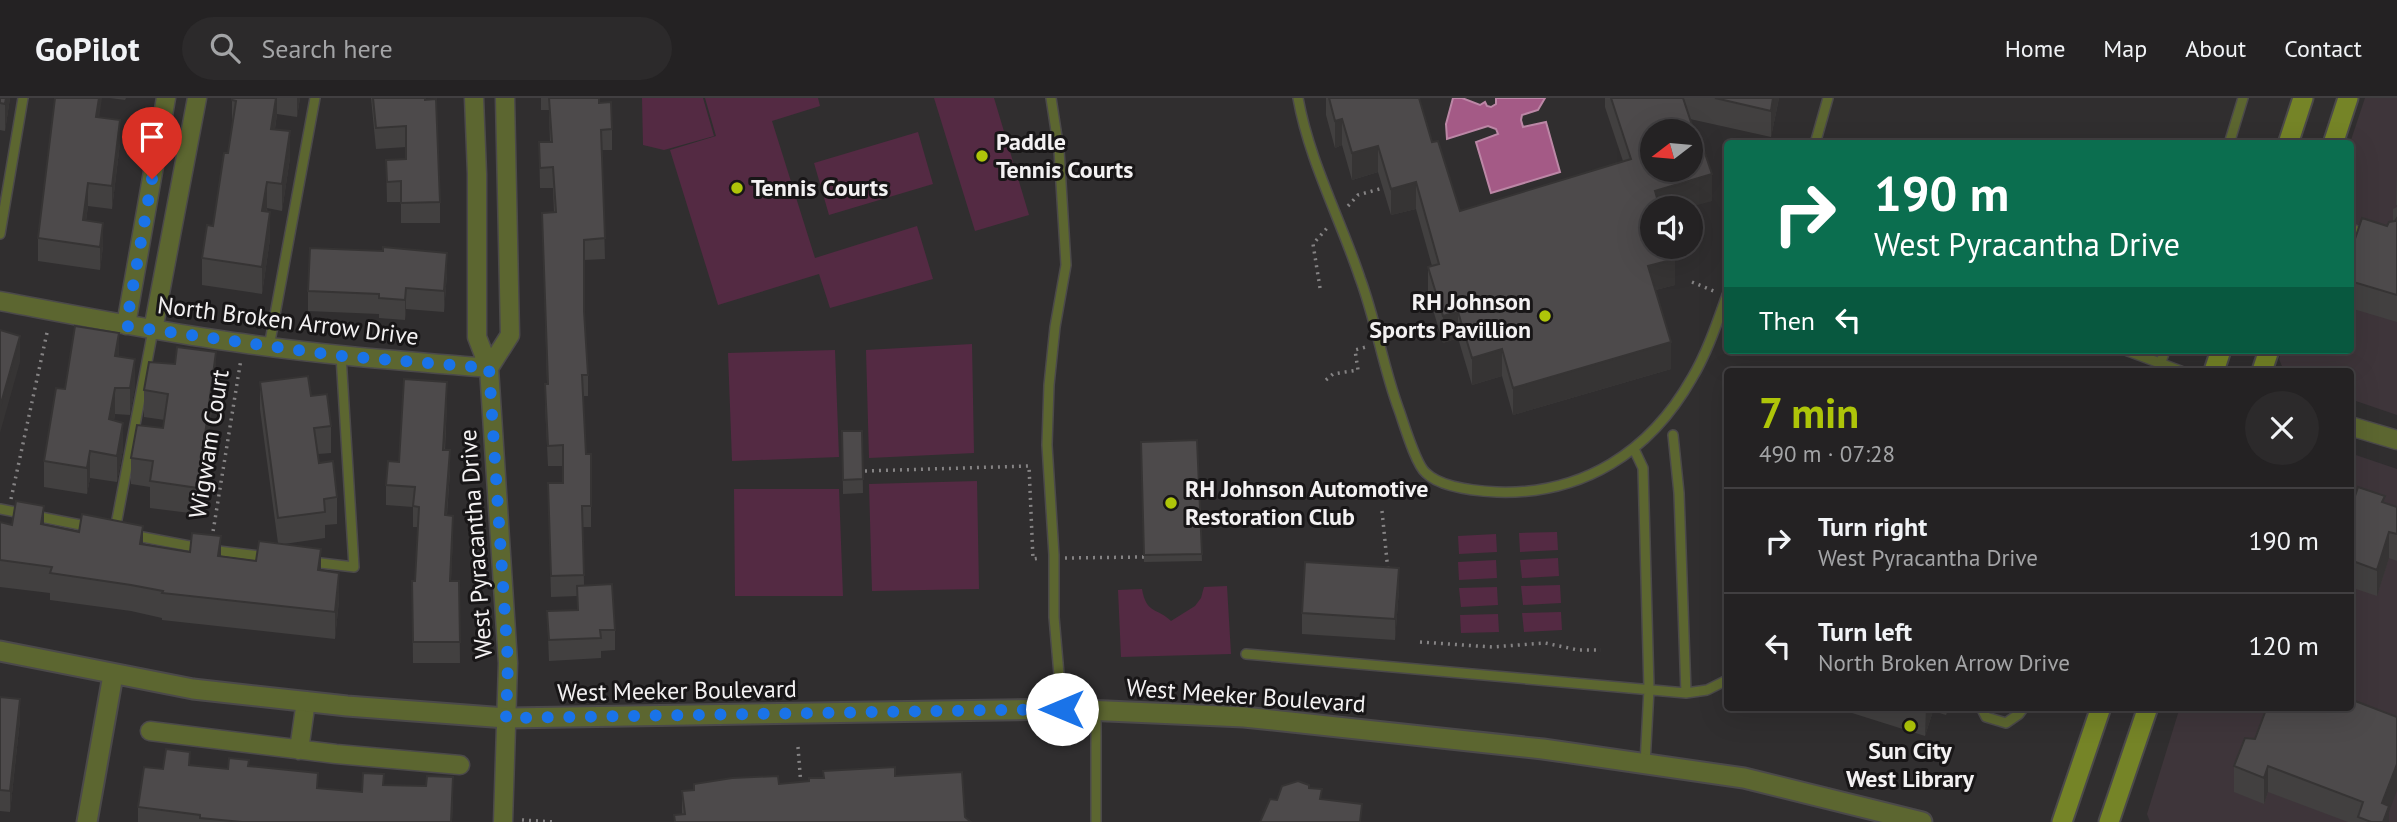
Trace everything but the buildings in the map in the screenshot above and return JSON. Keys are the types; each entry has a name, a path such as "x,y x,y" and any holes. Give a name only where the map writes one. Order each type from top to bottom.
{"main road":[{"path":"2289,140 2303,98"},
{"path":"2334,140 2348,98"},
{"path":"2062,822 2100,711"},
{"path":"2109,822 2147,711"}],"street":[{"path":"126,326 166,98"},
{"path":"153,330 197,98"},
{"name":"West Pyracantha Drive","path":"474,98 477,337 489,368 508,663 506,718 512,821"},
{"path":"489,368 510,335 505,98"},
{"path":"160,130 190,136"},
{"path":"477,174 508,175"},
{"name":"North Broken Arrow Drive","path":"0,301 126,326 243,344 341,356 489,368"},
{"path":"2354,427 2397,440"},
{"name":"West Meeker Boulevard","path":"0,652 193,689 506,718 1062,709 1244,717 1530,747 1744,778 1922,822"},
{"path":"87,822 113,675"},
{"path":"299,750 306,701"},
{"path":"149,731 299,750 460,765"}],"lane":[{"path":"0,234 23,98"},
{"path":"269,347 315,98"},
{"path":"1051,98 1059,150 1066,265 1055,327 1049,385 1048,474 1054,558 1054,617 1062,709"},
{"path":"1298,98 1319,170 1342,225 1380,343 1393,394 1425,473 1448,484 1477,491 1533,490 1591,475 1612,465 1634,449 1661,422 1692,378 1724,303"},
{"path":"1816,140 1828,98"},
{"path":"2230,140 2243,98"},
{"path":"2354,230 2381,239"},
{"path":"115,532 153,330"},
{"path":"2137,354 2174,368"},
{"path":"2161,362 2164,354"},
{"path":"302,561 354,567 341,356"},
{"path":"1673,435 1679,493 1686,693"},
{"path":"1634,449 1643,468 1649,689 1644,764"},
{"path":"4,510 210,551 276,558"},
{"path":"1246,654 1686,693 1707,690 1724,682"},
{"path":"1096,710 1096,822"},
{"path":"1983,711 1986,717 2006,723 2021,711"}],"path":[{"path":"1692,282 1724,295"},
{"path":"4,510 51,311"},
{"path":"1326,380 1333,374 1358,370 1355,350 1380,343"},
{"name":"Wigwam Court","path":"210,551 243,344"},
{"path":"865,471 1029,466 1033,558 1144,557"},
{"path":"1382,511 1389,575"},
{"path":"1420,642 1492,648 1545,643 1578,650 1601,650"},
{"path":"797,747 802,797"},
{"path":"512,821 555,822"}],"shaded area":[{"path":"642,98 703,98 714,136 664,150 643,145"},
{"name":"Tennis Courts","path":"705,98 818,98 820,106 772,121 815,258 917,226 933,279 830,308 819,274 718,305 670,150 716,136"},
{"name":"Paddle Tennis Courts","path":"934,98 994,98 1029,215 975,231"},
{"path":"1453,98 1462,98 1480,105 1485,102 1491,107 1496,104 1496,98 1545,98 1538,110 1522,115 1521,120 1523,127 1546,122 1560,172 1491,193 1476,142 1498,134 1496,129 1488,126 1447,139 1446,124"},
{"path":"2365,98 2397,98 2397,415 2354,400 2354,368 2283,368 2279,359 2281,354 2354,354 2354,140 2351,140"},
{"path":"918,132 933,184 829,215 814,163"},
{"path":"972,344 974,453 869,458 866,350"},
{"path":"835,350 839,457 732,461 728,353"},
{"path":"2354,454 2397,469 2397,822 2150,822 2147,814 2179,711 2354,711"},
{"path":"977,481 979,589 872,591 869,484"},
{"path":"734,489 839,489 843,596 735,596"},
{"path":"1557,532 1558,550 1520,552 1519,533"},
{"path":"1496,534 1497,552 1459,554 1458,536"},
{"path":"1558,558 1559,576 1522,578 1520,560"},
{"path":"1496,560 1497,578 1459,580 1458,562"},
{"path":"1560,585 1561,603 1523,605 1521,586"},
{"path":"1227,586 1231,654 1121,657 1118,590 1142,589 1146,603 1171,621 1195,606 1204,587"},
{"path":"1497,587 1498,605 1461,607 1459,588"},
{"path":"1561,612 1562,630 1524,632 1522,613"},
{"path":"1498,614 1499,632 1461,633 1460,615"}],"place":[{"name":"Paddle Tennis Courts","path":"982,156"},
{"name":"Tennis Courts","path":"737,188"},
{"name":"RH Johnson Sports Pavillion","path":"1545,316"},
{"name":"RH Johnson Automotive Restoration Club","path":"1171,503"},
{"name":"Sun City West Library","path":"1910,726"}],"route":[{"path":"152,179 126,326 341,356 489,368 508,663 506,718 1062,709"}]}
